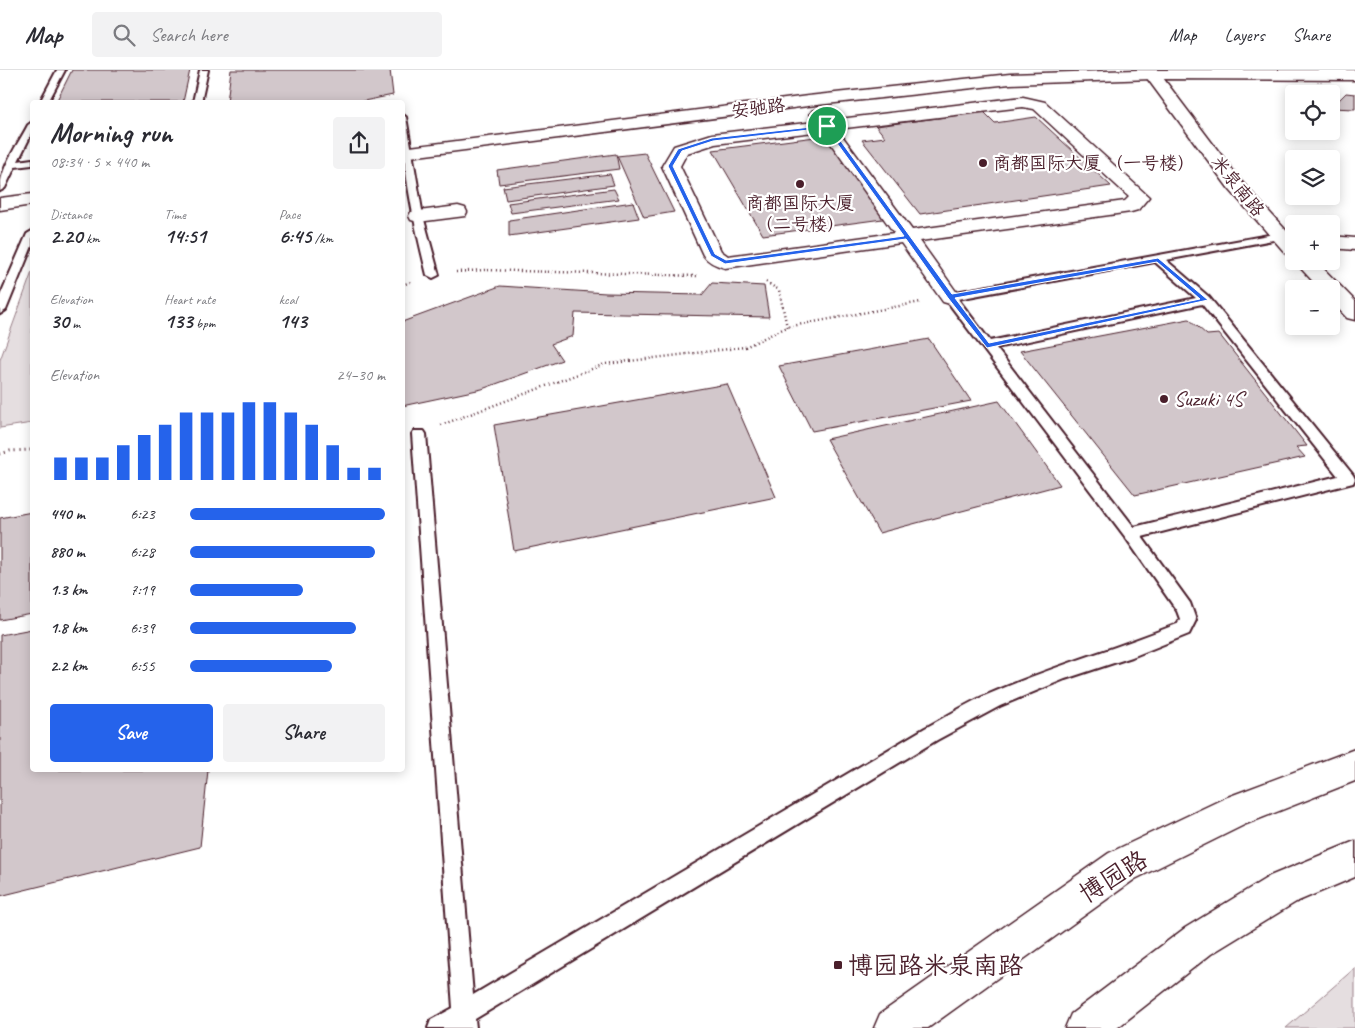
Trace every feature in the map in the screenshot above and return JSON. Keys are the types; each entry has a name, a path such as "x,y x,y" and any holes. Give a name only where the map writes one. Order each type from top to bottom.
{"street":[{"name":"安驰路","path":"405,153 808,101 1010,79 1150,72 1355,75"},
{"name":"米泉南路","path":"1150,72 1235,185 1285,235"},
{"path":"808,101 950,297"},
{"path":"1023,102 1039,105 1140,197 1131,206 725,262 713,255 671,166 680,150 712,140 827,126 1023,102"},
{"path":"0,204 30,200"},
{"path":"418,216 458,212"},
{"path":"1340,243 1355,244"},
{"path":"1313,270 1355,313"},
{"name":"博园路","path":"894,1028 1122,866 1237,810 1355,765"},
{"path":"1085,1028 1198,941 1284,889 1355,859"}],"lane":[{"path":"45,100 61,70"},
{"path":"198,100 204,70"},
{"path":"0,188 30,129"},
{"path":"405,153 432,275"},
{"path":"12,165 30,162"},
{"path":"438,1028 465,1021 954,721 994,700 1062,672 1132,650 1183,629 1188,620 1184,608 1131,534 950,297 1285,237"},
{"path":"0,310 30,239"},
{"path":"1131,534 1348,480 1205,300 1158,260"},
{"path":"987,346 1205,300"},
{"path":"419,434 465,1021"}],"path":[{"path":"405,284 432,275 484,270 704,276"},
{"path":"760,281 768,283 779,290 787,327"},
{"path":"419,434 604,364 745,347 787,327 950,297"},
{"path":"0,454 10,451 30,450"}],"shaded area":[{"path":"30,278 30,423 0,428 0,360"},
{"path":"1355,968 1355,1028 1286,1028"}],"building":[{"path":"72,70 190,70 183,100 57,100"},
{"path":"231,70 390,70 393,95 369,100 227,100"},
{"path":"1346,93 1355,94 1355,109 1340,108 1340,99"},
{"name":"商都国际大厦 （一号楼）","path":"984,112 995,123 1036,117 1111,186 920,214 862,140 885,137 876,126"},
{"name":"商都国际大厦 （二号楼）","path":"831,135 890,218 763,235 713,150"},
{"path":"645,153 674,212 644,217 617,156"},
{"path":"616,154 619,169 499,184 497,170"},
{"path":"610,174 614,185 506,200 503,187"},
{"path":"614,189 619,199 511,213 508,203"},
{"path":"633,202 639,218 509,236 509,220"},
{"path":"712,283 764,286 769,317 575,313 573,336 551,344 562,360 482,389 405,405 405,321 500,286 606,293 702,295"},
{"name":"Suzuki 4S","path":"1189,319 1207,335 1219,334 1307,446 1296,447 1305,457 1135,495 1020,351"},
{"path":"929,339 971,401 812,431 779,366"},
{"path":"727,384 776,497 514,551 494,425"},
{"path":"999,401 1060,485 879,533 826,439"},
{"path":"30,512 30,614 0,620 0,518"},
{"path":"30,629 30,772 208,772 200,847 0,896 0,635"}],"place":[{"name":"商都国际大厦 （一号楼）","path":"983,163"},
{"name":"商都国际大厦 （二号楼）","path":"800,184"},
{"name":"Suzuki 4S","path":"1164,399"},
{"name":"博园路米泉南路","path":"838,965"}],"route":[{"path":"827,126 712,140 680,150 671,166 713,255 725,262 908,237 950,297 1158,260 1205,300 987,346 950,297 908,237 827,126"}]}
